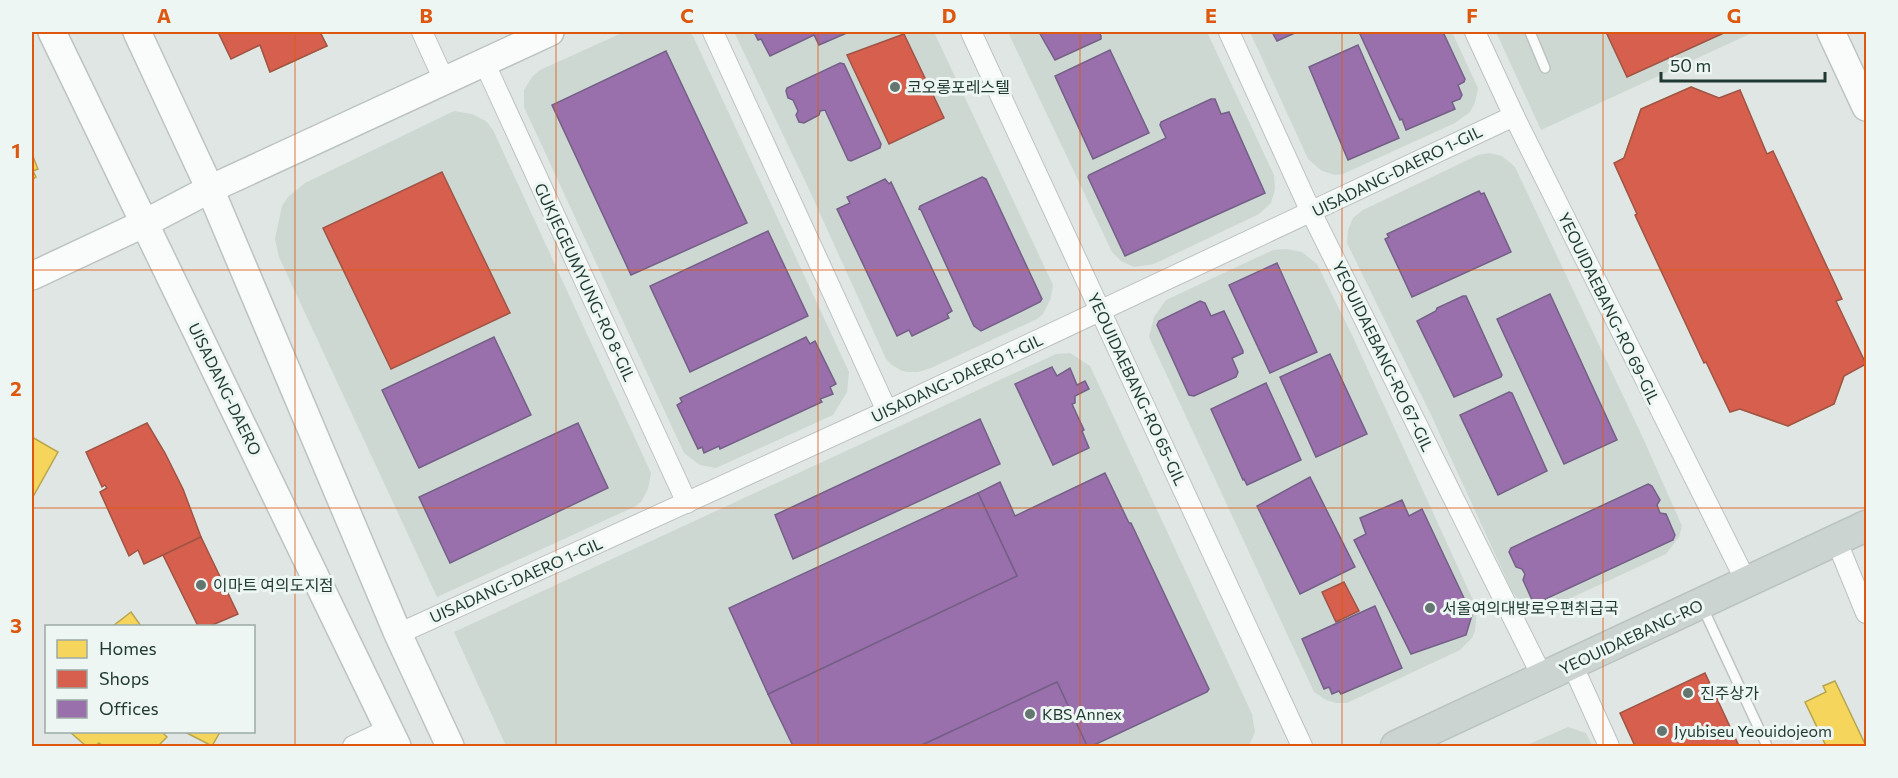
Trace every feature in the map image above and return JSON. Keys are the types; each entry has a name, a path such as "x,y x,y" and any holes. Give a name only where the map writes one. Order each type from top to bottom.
{"main road":[{"name":"UISADANG-DAERO","path":"52,32 393,738"},
{"path":"137,32 210,189 398,634 450,747"},
{"path":"32,276 210,189 550,32"},
{"path":"1831,32 1866,107"},
{"name":"YEOUIDAEBANG-RO","path":"1396,747 1866,526"}],"street":[{"path":"422,32 444,80"},
{"path":"713,32 887,411"},
{"name":"YEOUIDAEBANG-RO 65-GIL","path":"971,32 1302,747"},
{"name":"YEOUIDAEBANG-RO 67-GIL","path":"1229,32 1311,212 1543,678"},
{"name":"YEOUIDAEBANG-RO 69-GIL","path":"1475,32 1514,116 1747,583"},
{"name":"GUKJEGEUMYUNG-RO 8-GIL","path":"483,62 687,503"},
{"name":"UISADANG-DAERO 1-GIL","path":"398,634 887,411 1514,116"},
{"path":"1836,542 1866,613"},
{"path":"1572,664 1610,747"},
{"path":"353,747 393,738"}],"lane":[{"path":"1530,32 1545,68"},
{"path":"1701,604 1767,747"}],"shaded area":[{"path":"624,32 689,32 693,36 849,372 847,392 833,415 716,468 700,465 684,453 524,107 524,90 532,77 540,70"},
{"path":"734,32 934,32 1053,285 1051,298 1043,314 1037,319 931,368 909,372 892,365 886,359"},
{"path":"1008,32 1207,32 1274,175 1275,189 1271,203 1259,214 1154,264 1134,267 1121,261 1112,252"},
{"path":"1250,32 1452,32 1478,88 1475,103 1470,112 1455,123 1343,174 1335,175 1322,171 1308,159"},
{"path":"1496,32 1754,32 1541,130"},
{"path":"454,111 472,114 486,121 493,130 651,473 648,489 636,506 437,597 279,257 275,239 282,206 288,197 305,183"},
{"path":"1489,153 1502,156 1515,167 1682,526 1679,537 1666,554 1543,611 1526,606 1512,591 1432,417 1347,243 1348,230 1353,218 1363,210 1478,155"},
{"path":"1286,249 1302,252 1317,264 1352,335 1477,609 1475,631 1472,638 1460,650 1347,703 1326,700 1314,692 1149,337 1154,317 1166,300 1273,250"},
{"path":"1070,353 1090,366 1252,714 1255,732 1249,746 506,746 454,632 1056,354"},
{"path":"1568,727 1586,733 1592,746 1525,746"}],"building: Homes":[{"path":"228,32 320,32 327,46 270,72 260,45"},
{"path":"1691,87 1741,110 1766,166 1749,214 1757,232 1707,256 1698,235 1649,216 1624,158 1641,109"},
{"path":"32,154 38,169 33,171 36,177 32,180"},
{"path":"1757,232 1774,267 1722,290 1707,256"},
{"path":"1774,267 1782,285 1829,301 1853,351 1834,404 1788,426 1740,409 1715,353 1730,307 1722,290"},
{"path":"32,437 58,452 34,495 32,494"},
{"path":"131,612 140,625 114,625"},
{"path":"1835,681 1866,746 1826,746 1805,702 1826,692 1823,686"},
{"path":"71,733 165,733 167,737 158,746 103,746 99,743 95,746 86,746"},
{"path":"187,733 219,733 212,746"}],"building: Shops":[{"path":"218,32 320,32 327,46 270,72 260,45 231,59"},
{"path":"1606,32 1726,32 1627,77"},
{"name":"코오롱포레스텔","path":"904,34 944,118 889,144 847,55"},
{"path":"1691,87 1719,98 1740,90 1767,154 1773,151 1842,299 1836,301 1866,364 1844,376 1834,404 1788,426 1740,409 1730,412 1706,362 1704,363 1635,215 1637,214 1614,163 1624,158 1641,109"},
{"path":"442,172 510,313 391,369 323,228"},
{"path":"147,423 183,489 201,537 144,564 138,550 129,556 100,492 107,488 105,485 102,487 86,452"},
{"name":"이마트 여의도지점","path":"201,537 238,614 212,625 198,625 163,555"},
{"path":"1344,582 1359,611 1336,622 1322,592"},
{"name":"진주상가","path":"1705,673 1739,746 1635,746 1620,713"}],"building: Offices":[{"path":"754,32 849,32 819,45 814,35 770,56 761,39 758,40"},
{"path":"1039,32 1099,32 1101,39 1055,60"},
{"path":"1272,32 1297,32 1277,41"},
{"path":"1359,32 1443,32 1465,79 1458,85 1462,95 1460,99 1452,102 1455,109 1406,130"},
{"path":"1358,45 1399,138 1348,160 1309,67"},
{"path":"1110,50 1149,133 1093,159 1055,76"},
{"path":"666,51 747,223 631,275 552,105"},
{"path":"840,63 844,64 881,144 880,148 851,161 848,160 825,110 804,123 799,122 796,115 798,111 793,100 788,98 786,91 787,88"},
{"path":"1215,99 1221,114 1229,112 1265,193 1125,256 1089,175 1166,138 1160,125 1161,122"},
{"path":"982,177 986,179 1042,299 981,331 974,326 919,209 920,206"},
{"path":"885,179 889,184 891,182 952,311 947,314 949,318 912,336 909,330 897,336 837,209 850,203 847,197"},
{"path":"1479,191 1481,194 1484,193 1511,252 1412,297 1385,239 1389,237 1387,234"},
{"path":"768,231 808,316 690,372 650,286"},
{"path":"1277,263 1317,352 1270,373 1229,285"},
{"path":"1550,294 1617,440 1564,464 1497,319"},
{"path":"1466,296 1502,375 1454,397 1417,321 1436,311 1437,308"},
{"path":"1200,301 1205,303 1211,316 1224,311 1243,353 1232,358 1238,372 1236,377 1194,396 1189,395 1157,325 1159,321"},
{"path":"494,337 531,415 419,468 382,390"},
{"path":"806,337 810,344 815,341 836,384 830,387 833,394 820,399 822,402 720,449 719,446 704,453 702,447 698,449 677,405 682,402 680,398"},
{"path":"1330,354 1367,434 1316,457 1280,377"},
{"path":"1052,367 1057,376 1070,368 1077,385 1085,381 1089,389 1075,396 1075,403 1072,404 1084,430 1082,431 1089,448 1053,465 1015,384"},
{"path":"1266,383 1301,460 1247,485 1211,409"},
{"path":"1509,392 1512,393 1547,471 1498,495 1460,415"},
{"path":"980,419 1000,464 793,559 775,515"},
{"path":"578,423 608,488 450,563 419,497"},
{"path":"1105,473 1209,689 1207,692 1092,746 1087,746 1057,682 920,746 793,746 768,694 1017,576 978,493 1000,482 1015,516"},
{"path":"1310,477 1355,567 1300,594 1257,506"},
{"path":"1648,484 1652,486 1660,500 1657,505 1660,513 1666,514 1675,535 1673,540 1537,603 1533,602 1523,580 1525,574 1522,569 1516,567 1509,552 1511,548"},
{"path":"978,493 1017,576 768,694 729,608"},
{"path":"1402,500 1409,516 1422,509 1472,615 1466,635 1411,654 1354,540 1366,534 1360,518"},
{"path":"1375,606 1402,668 1341,694 1339,691 1332,694 1329,687 1324,689 1302,639"},
{"name":"KBS Annex","path":"1057,682 1087,746 920,746"}],"place":[{"name":"코오롱포레스텔","path":"895,87"},
{"name":"이마트 여의도지점","path":"201,585"},
{"name":"서울여의대방로우편취급국","path":"1430,608"},
{"name":"진주상가","path":"1688,693"},
{"name":"KBS Annex","path":"1030,714"},
{"name":"Jyubiseu Yeouidojeom","path":"1662,731"}]}
